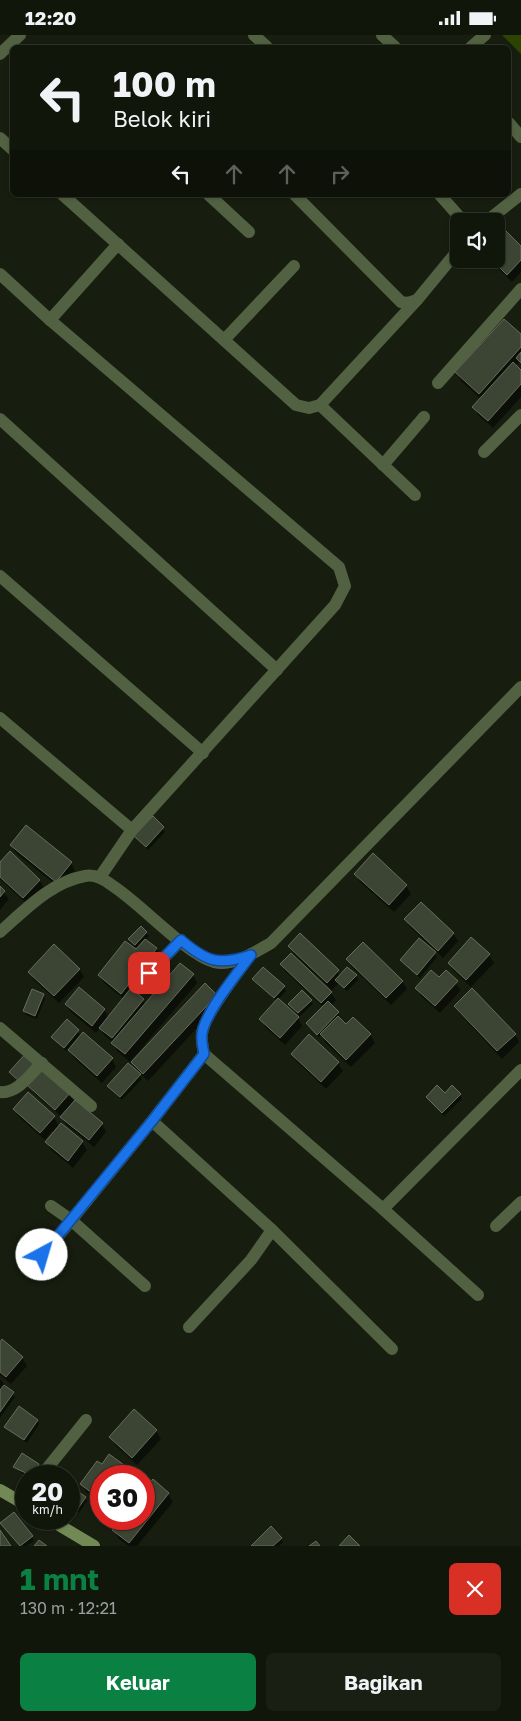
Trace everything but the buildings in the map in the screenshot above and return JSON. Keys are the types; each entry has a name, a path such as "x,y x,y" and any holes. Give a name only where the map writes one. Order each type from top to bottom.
{"street":[{"path":"0,54 20,35"},
{"path":"254,35 265,45"},
{"path":"382,35 392,45"},
{"path":"474,45 486,35"},
{"path":"511,125 521,137"},
{"path":"0,138 10,147"},
{"path":"496,213 521,194"},
{"path":"66,197 296,405 309,408 320,405 418,299 450,260"},
{"path":"211,197 249,232"},
{"path":"297,197 401,302 408,303 418,299"},
{"path":"442,197 456,213"},
{"path":"50,320 118,245"},
{"path":"224,340 294,266"},
{"path":"0,274 50,320 339,567 345,586 335,605 132,830 100,877"},
{"path":"438,383 521,289"},
{"path":"320,405 415,495"},
{"path":"484,452 521,415"},
{"path":"383,465 424,417"},
{"path":"0,419 277,670"},
{"path":"0,576 203,753"},
{"path":"0,932 49,890 86,875 100,877 129,896 194,951 214,962 231,962 251,955 271,943 521,687"},
{"path":"0,718 132,830"},
{"path":"139,985 181,940"},
{"path":"251,955 228,986 207,1021 202,1034 204,1054 383,1209 478,1295"},
{"path":"0,1028 90,1106"},
{"path":"33,1267 204,1054"},
{"path":"0,1092 6,1093 15,1089 42,1063"},
{"path":"383,1209 521,1070"},
{"path":"152,1121 272,1230 392,1349"},
{"path":"496,1226 521,1202"},
{"path":"51,1206 71,1220 145,1286"},
{"path":"189,1327 251,1260 272,1230"},
{"path":"50,1465 86,1420"},
{"path":"0,1490 15,1497"},
{"path":"67,1530 94,1546"}],"green space":[{"path":"502,35 521,35 521,54"}],"route":[{"path":"42,1255 152,1121 204,1054 202,1034 207,1021 228,986 251,955 231,962 214,962 194,951 181,940 149,973"}]}
